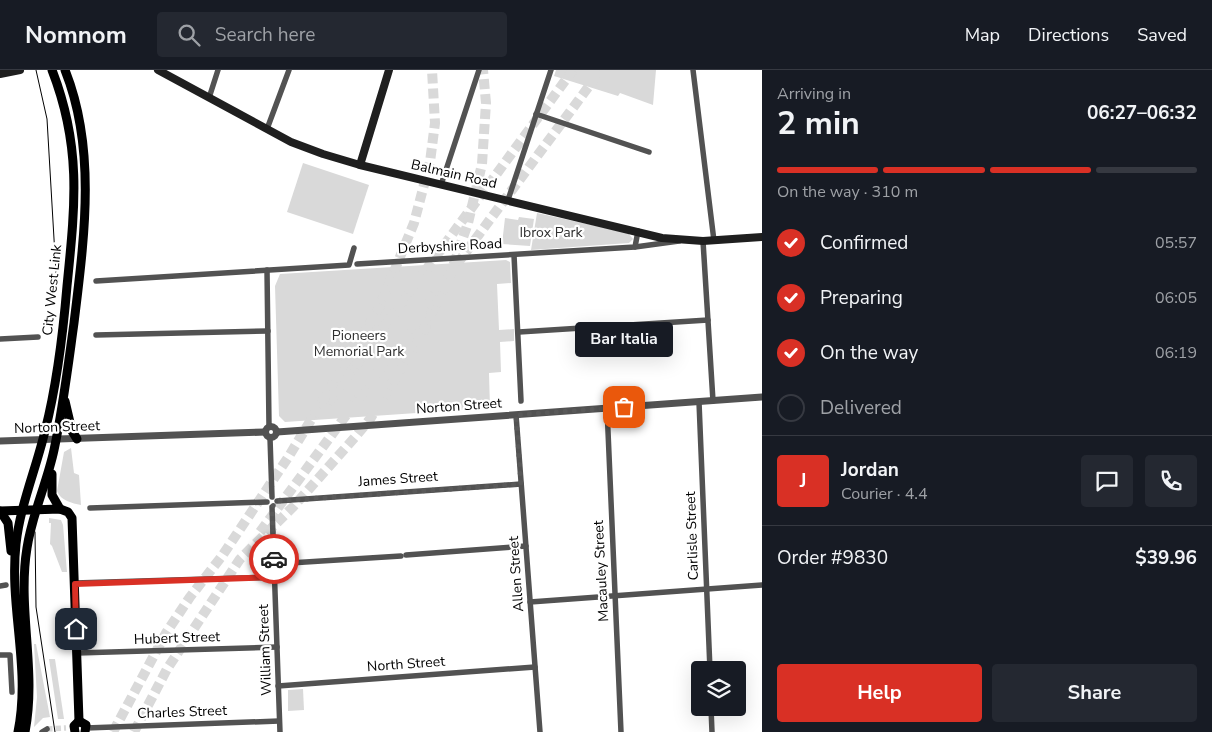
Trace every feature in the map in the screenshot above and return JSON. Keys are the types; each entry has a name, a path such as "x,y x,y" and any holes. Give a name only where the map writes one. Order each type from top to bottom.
{"main road":[{"path":"0,74 20,70"},
{"name":"City West Link","path":"15,561 17,532 22,510 51,406 64,321 75,178 70,128 52,70"},
{"name":"City West Link","path":"26,732 31,673 24,570 27,548 36,510 50,466 64,397 78,288 86,172 80,121 65,70"},
{"name":"Balmain Road","path":"158,70 300,146 360,165 681,240 714,241 762,237"},
{"path":"360,165 389,70"},
{"path":"64,397 76,439"},
{"path":"50,466 52,473 52,495 60,509"},
{"path":"0,511 60,509 70,514 72,520 77,652 73,727 83,722 86,730"},
{"path":"0,511 8,523 10,548 15,561 24,687 18,732"}],"street":[{"path":"209,98 218,70"},
{"path":"267,129 289,70"},
{"path":"441,185 479,70"},
{"path":"508,200 551,70"},
{"path":"693,70 714,241"},
{"path":"536,114 649,152"},
{"path":"635,247 638,231"},
{"name":"Derbyshire Road","path":"357,264 635,247 681,240"},
{"path":"703,241 713,401"},
{"path":"96,281 349,264 354,248"},
{"path":"514,255 521,401"},
{"path":"267,270 268,432 274,499 272,507"},
{"path":"519,332 708,320"},
{"path":"96,335 268,331"},
{"path":"0,339 38,338"},
{"name":"Norton Street","path":"0,442 268,432 275,428 277,432 762,397"},
{"name":"Carlisle Street","path":"699,402 710,661"},
{"name":"Macauley Street","path":"607,408 621,732"},
{"name":"Allen Street","path":"516,415 540,732"},
{"name":"James Street","path":"274,499 521,484"},
{"path":"90,508 267,502 274,499"},
{"path":"267,502 272,507"},
{"name":"William Street","path":"272,507 280,732"},
{"path":"274,564 526,546"},
{"path":"75,584 275,577"},
{"path":"530,602 762,585"},
{"name":"Hubert Street","path":"77,652 277,647"},
{"path":"0,655 10,655 12,692"},
{"name":"North Street","path":"278,686 535,667"},
{"path":"711,716 712,732"},
{"name":"Charles Street","path":"86,730 279,721"}],"green space":[{"path":"556,70 656,70 653,105 620,93 618,96 554,76"},
{"path":"303,163 369,185 353,234 287,212"},
{"name":"Ibrox Park","path":"537,213 628,233 633,239 629,243 531,250"},
{"path":"519,217 534,219 530,246 502,244 505,218 518,220"},
{"name":"Pioneers Memorial Park","path":"506,260 510,262 511,283 497,284 499,330 514,329 514,341 500,342 501,372 489,373 490,408 285,422 279,416 275,286 280,274"},
{"path":"71,448 74,473 79,475 81,505 64,499 57,491 64,452"},
{"path":"49,518 61,520 63,525 67,572 62,572 50,544 51,523 49,523"},
{"path":"34,644 36,644 50,717 43,718 34,727 37,697"},
{"path":"49,659 55,659 64,719 58,719"},
{"path":"303,689 304,710 288,711 288,690"}],"tunnel":[{"path":"113,732 166,633 190,597 222,556 289,456 379,308 414,223 430,162 435,123 432,70"},
{"path":"134,732 167,669 240,559 293,507 370,419 420,338 451,272 468,223 482,164 486,103 483,70"},
{"path":"328,403 573,70"},
{"path":"457,264 601,70"},
{"path":"260,532 437,292"},
{"path":"47,729 66,728"}],"tram line":[{"path":"36,70 47,119 56,273"},
{"path":"35,532 36,607 55,732"}],"way so far":[{"path":"274,559 272,507 275,506 277,501 521,484 516,415 624,407"}],"place":[{"name":"Bar Italia","path":"624,407"}],"route":[{"path":"76,629 75,584 275,577 274,559"}]}
